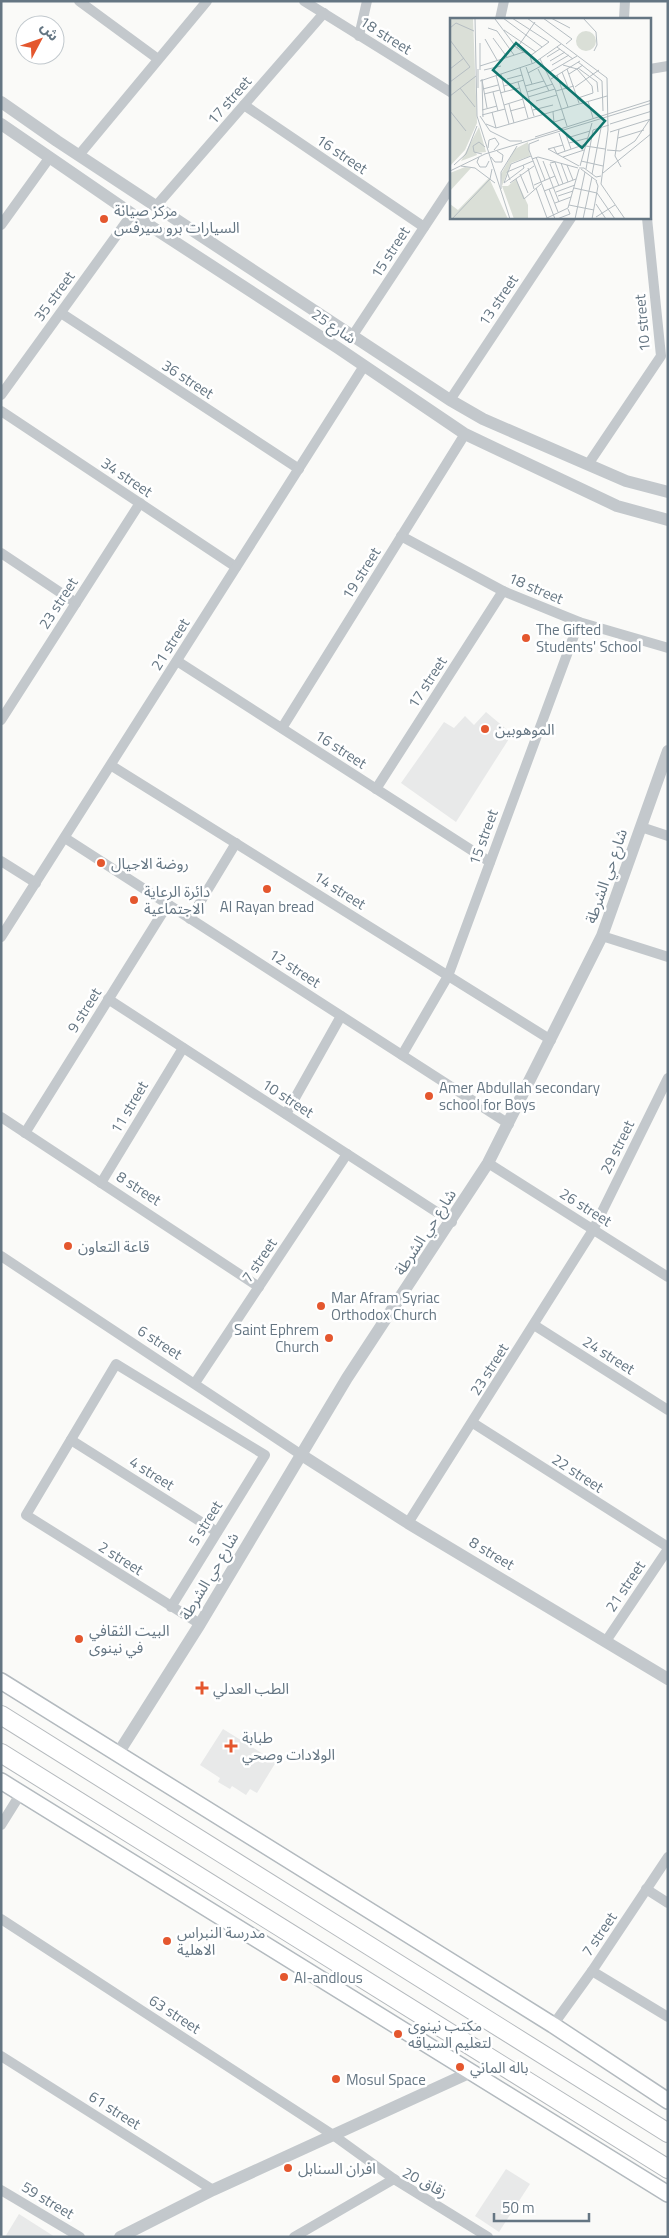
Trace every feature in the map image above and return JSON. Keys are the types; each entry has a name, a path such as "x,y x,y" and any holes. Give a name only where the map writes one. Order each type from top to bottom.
{"highway":[{"path":"1,1715 668,2133"},
{"path":"1,1754 668,2169"}],"main road":[{"path":"1,1681 119,1752 553,2025 668,2101"},
{"path":"1,1781 668,2194"}],"street":[{"path":"79,1 158,58"},
{"path":"80,155 206,1"},
{"name":"18 street","path":"304,1 450,92"},
{"path":"359,36 367,1"},
{"path":"501,18 504,1"},
{"path":"624,18 625,1"},
{"name":"17 street","path":"156,206 324,13"},
{"path":"652,68 668,66"},
{"name":"شارع 25","path":"1,102 450,400 483,419 589,463 626,481 668,492"},
{"name":"16 street","path":"244,105 424,227"},
{"name":"شارع 25","path":"1,124 132,214 465,434 617,506 668,520"},
{"path":"1,225 50,157"},
{"path":"109,198 119,182"},
{"name":"15 street","path":"352,336 450,188"},
{"name":"35 street","path":"1,395 132,214"},
{"name":"13 street","path":"450,400 570,219"},
{"name":"10 street","path":"589,463 664,357 647,219"},
{"name":"36 street","path":"61,313 298,469"},
{"name":"21 street","path":"1,937 112,766 177,660 364,366"},
{"name":"34 street","path":"1,411 236,568"},
{"name":"19 street","path":"282,728 465,434"},
{"name":"23 street","path":"1,720 140,503"},
{"name":"18 street","path":"401,536 503,591 579,622 668,648"},
{"path":"1,553 76,603"},
{"name":"17 street","path":"376,789 503,591"},
{"name":"15 street","path":"402,1055 448,976 579,622"},
{"name":"16 street","path":"177,660 490,862"},
{"name":"شارع حي الشرطة","path":"119,1752 200,1624 347,1378 452,1222 488,1163 602,936 668,751"},
{"name":"14 street","path":"112,766 551,1040"},
{"path":"641,827 668,836"},
{"name":"12 street","path":"64,838 509,1124"},
{"path":"190,919 236,843"},
{"path":"1,861 36,883"},
{"name":"9 street","path":"25,1132 168,904"},
{"path":"602,936 668,957"},
{"name":"10 street","path":"108,999 452,1222"},
{"path":"286,1114 341,1016"},
{"name":"11 street","path":"101,1183 183,1048"},
{"name":"29 street","path":"593,1230 668,1078"},
{"name":"8 street","path":"1,1117 259,1286"},
{"name":"7 street","path":"195,1383 347,1154"},
{"name":"26 street","path":"488,1163 668,1277"},
{"name":"23 street","path":"408,1522 473,1423 593,1230"},
{"name":"6 street","path":"1,1256 300,1454"},
{"name":"24 street","path":"534,1325 668,1410"},
{"name":"5 street","path":"71,1440 116,1364 266,1455 171,1607"},
{"name":"22 street","path":"473,1423 667,1552"},
{"name":"2 street","path":"71,1440 26,1515 200,1624"},
{"name":"4 street","path":"71,1440 217,1532"},
{"name":"8 street","path":"300,1454 408,1522 668,1679"},
{"name":"21 street","path":"606,1640 667,1552"},
{"path":"1,1825 21,1793"},
{"name":"7 street","path":"553,2025 592,1971 668,1857"},
{"path":"646,1889 668,1903"},
{"name":"63 street","path":"1,1919 333,2135 394,2179"},
{"path":"592,1971 668,2017"},
{"name":"61 street","path":"1,2056 213,2190"},
{"path":"120,2237 213,2190 470,2072"},
{"name":"زقاق 20","path":"294,2237 394,2179 488,2237"},
{"name":"59 street","path":"1,2190 80,2237"}],"shaded area":[{"path":"486,712 512,734 456,822 401,783 444,722 454,728 465,716 474,725"},
{"name":"طبابة الولادات وصحي","path":"223,1729 276,1762 257,1793 250,1789 246,1795 232,1786 230,1789 218,1782 220,1778 200,1765"},
{"path":"506,2169 530,2184 499,2232 475,2216"},
{"path":"19,2214 55,2237 5,2237"}],"place":[{"name":"مركز صيانة السيارات برو سيرفس","path":"104,219"},
{"name":"The Gifted Students' School","path":"526,638"},
{"name":"الموهوبين","path":"485,729"},
{"name":"روضة الاجيال","path":"101,863"},
{"name":"Al Rayan bread","path":"267,889"},
{"name":"دائرة الرعاية الاجتماعية","path":"134,900"},
{"name":"Amer Abdullah secondary school for Boys","path":"429,1096"},
{"name":"قاعة التعاون","path":"68,1246"},
{"name":"Mar Afram Syriac Orthodox Church","path":"321,1306"},
{"name":"Saint Ephrem Church","path":"329,1338"},
{"name":"البيت الثقافي في نينوى","path":"79,1639"},
{"name":"الطب العدلي","path":"202,1688"},
{"name":"طبابة الولادات وصحي","path":"231,1746"},
{"name":"مدرسة النبراس الاهلية","path":"167,1941"},
{"name":"Al-andlous","path":"284,1977"},
{"name":"مكتب نينوى لتعليم السياقه","path":"398,2034"},
{"name":"باله الماني","path":"460,2067"},
{"name":"Mosul Space","path":"336,2079"},
{"name":"افران السنابل","path":"288,2168"}]}
